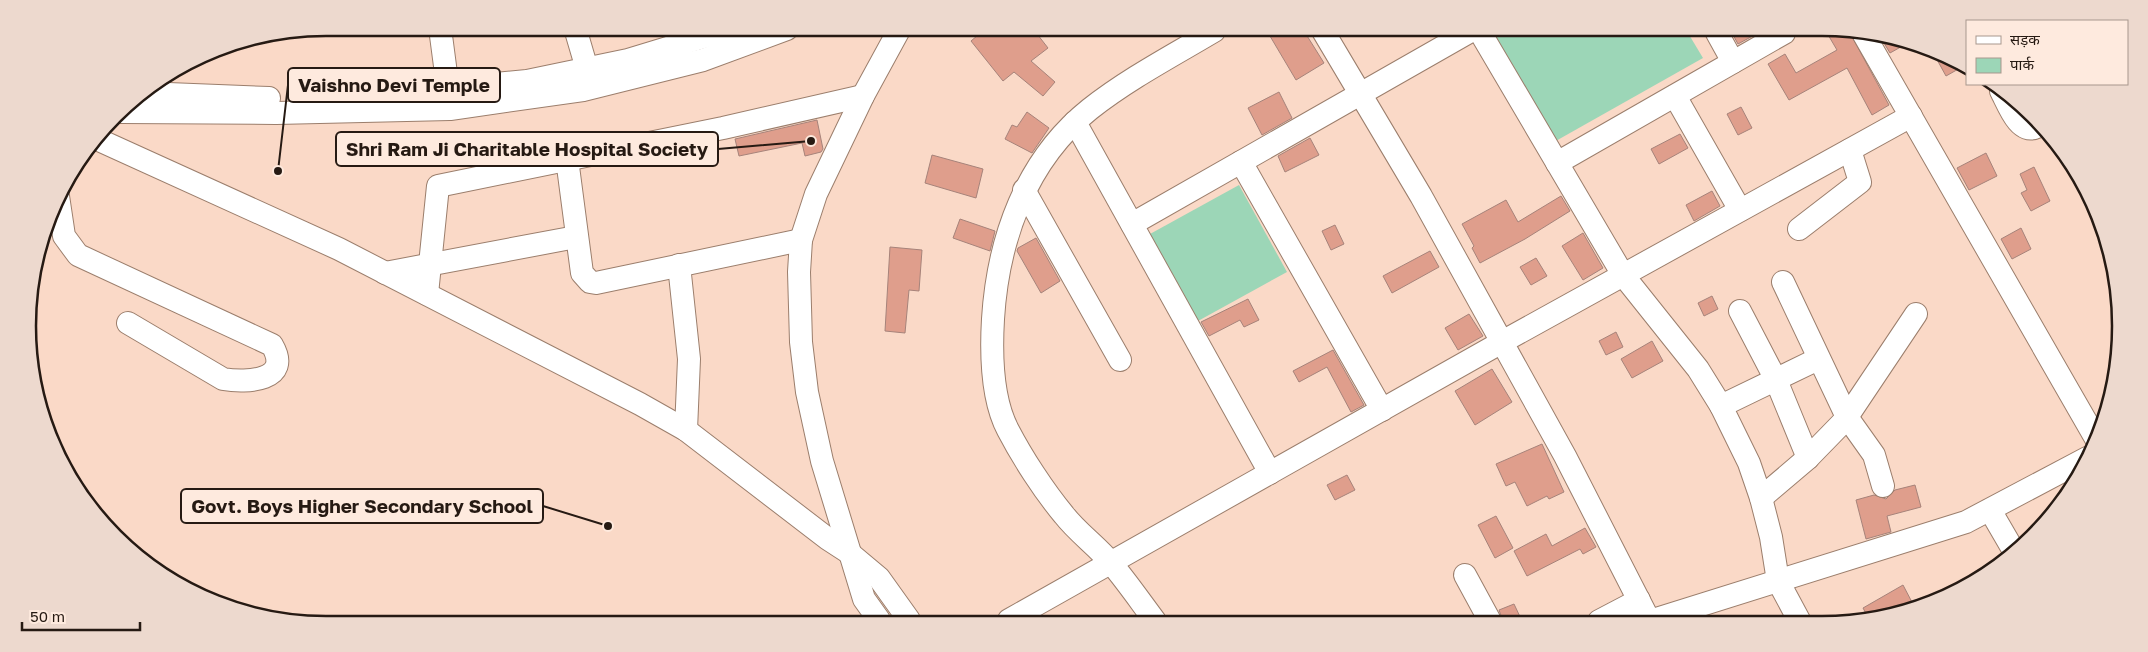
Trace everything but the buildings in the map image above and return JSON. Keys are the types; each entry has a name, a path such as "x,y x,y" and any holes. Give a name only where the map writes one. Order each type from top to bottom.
{"street":[{"path":"441,36 450,99"},
{"path":"577,36 587,69"},
{"path":"154,93 297,99 450,99 628,60 707,36"},
{"path":"131,112 276,113 583,90 703,60 768,36"},
{"path":"876,616 864,600 822,461 807,392 801,342 798,272 801,240 816,194 863,96 896,36"},
{"path":"1152,616 1110,562 1064,516 1007,429 997,400 992,336 995,296 1011,222 1024,190 1047,154 1075,122 1111,93 1206,36"},
{"path":"1326,36 1502,342 1565,456 1647,616"},
{"path":"1132,224 1462,36"},
{"path":"1482,36 1623,275 1698,369 1721,406 1749,463 1762,498 1778,582 1797,616"},
{"path":"1719,36 1733,62"},
{"path":"1557,163 1779,36"},
{"path":"1868,40 2092,431"},
{"path":"427,294 438,186 723,128 863,96"},
{"path":"1675,96 1740,210"},
{"path":"2009,105 2025,129 2034,129"},
{"path":"1017,616 1502,342 1911,116"},
{"path":"1075,122 1270,474"},
{"path":"103,142 339,249 640,404 686,430 828,539 848,552 879,578 906,616"},
{"path":"1799,229 1859,184 1850,150"},
{"path":"567,159 582,273 590,282 596,283 801,240"},
{"path":"1240,162 1382,410"},
{"path":"1024,190 1120,360"},
{"path":"60,210 64,236 78,255 272,345 276,353 276,366 264,378 253,381 240,382 223,379 128,323"},
{"path":"385,273 576,237"},
{"path":"678,265 689,359 686,430"},
{"path":"1783,282 1847,417 1874,455 1883,486"},
{"path":"1740,310 1776,380 1808,458"},
{"path":"1762,498 1808,458 1847,417 1916,314"},
{"path":"1721,406 1818,359"},
{"path":"1666,616 1948,529 1990,510 2077,463"},
{"path":"1990,510 2011,546"},
{"path":"1465,575 1487,616"},
{"path":"1610,616 1639,600"}],"green space":[{"path":"1494,36 1690,36 1703,58 1554,142"},
{"path":"1239,185 1287,272 1198,321 1150,234"}],"place":[{"name":"Shri Ram Ji Charitable Hospital Society","path":"811,141"},
{"name":"Vaishno Devi Temple","path":"278,171"},
{"name":"Govt. Boys Higher Secondary School","path":"608,526"}]}
